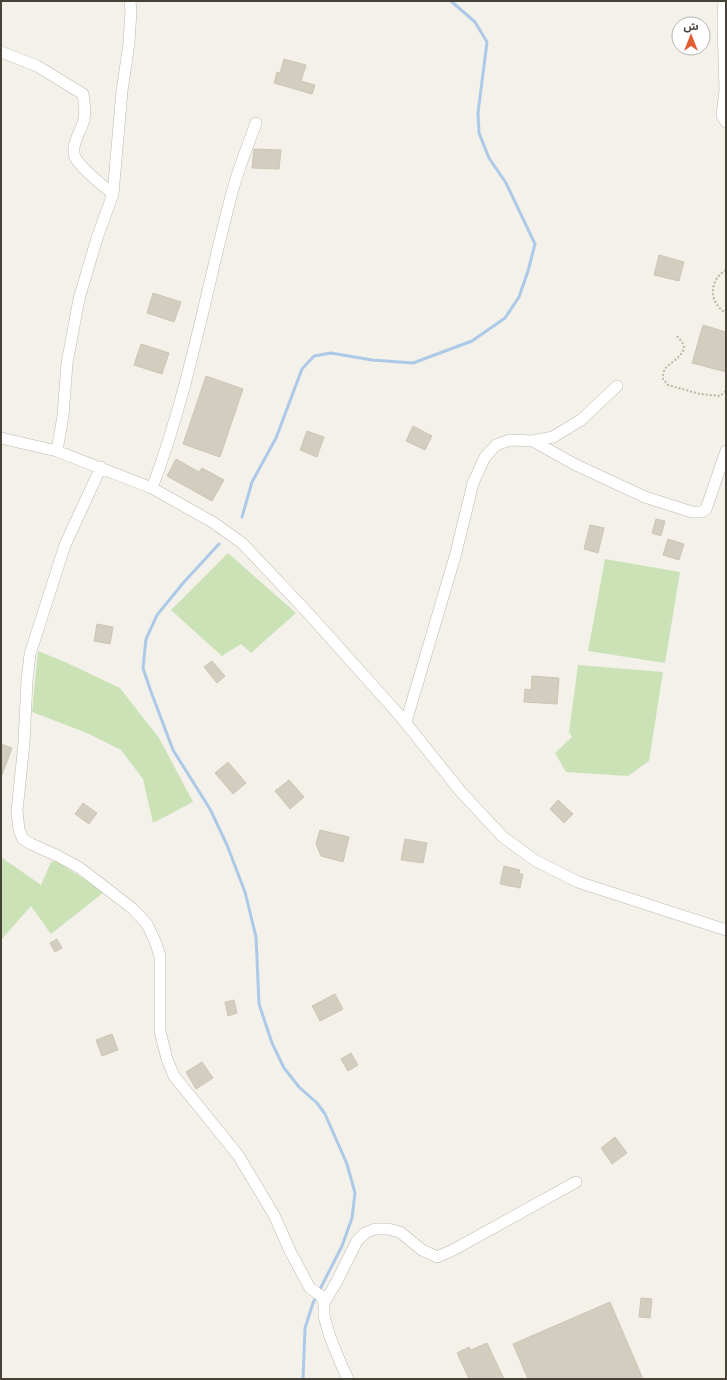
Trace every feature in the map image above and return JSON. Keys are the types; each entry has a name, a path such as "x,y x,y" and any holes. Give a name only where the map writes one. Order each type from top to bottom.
{"street":[{"path":"58,451 63,416 67,363 79,299 112,194 122,91 129,43 131,11 130,1"},
{"path":"724,1 723,24 726,90 722,116 726,122"},
{"path":"1,52 37,66 83,94 85,117 74,148 76,158 90,174 112,194"},
{"path":"152,488 167,450 233,188 256,123"},
{"path":"406,722 456,553 472,483 485,457 496,445 510,440 533,441 553,437 582,420 617,386"},
{"path":"1,438 58,451 152,488 214,523 242,543 309,614 406,722 460,792 503,837 536,861 578,882 726,930"},
{"path":"533,441 574,464 645,497 692,512 702,512 706,509 726,451"},
{"path":"101,468 65,545 30,654 18,811 19,830 23,839 31,844 80,868 133,908 147,924 160,956 160,1032 167,1059 174,1076 238,1156 274,1215 291,1253 310,1288 323,1300"},
{"path":"348,1379 326,1324 323,1300 337,1281 357,1241 365,1233 376,1229 388,1229 400,1232 422,1250 437,1257 453,1250 576,1182"}],"path":[{"path":"726,270 721,273 713,287 715,304 720,310 726,313"},
{"path":"677,336 684,345 684,350 681,355 672,361 663,373 663,379 668,385 700,394 720,396 726,391"}],"green space":[{"path":"228,553 296,613 251,653 241,644 222,656 171,610"},
{"path":"605,559 680,572 665,663 588,651"},
{"path":"38,651 120,688 159,738 193,802 153,823 143,779 121,750 87,733 32,712"},
{"path":"578,665 663,672 649,761 628,776 566,772 555,753 572,737 569,732"},
{"path":"1,857 41,885 51,862 56,861 104,892 51,934 31,906 1,940"}],"building":[{"path":"284,59 306,65 301,81 315,85 312,94 274,83 277,72 280,73"},
{"path":"254,149 281,150 279,169 252,168"},
{"path":"659,255 684,262 679,281 654,275"},
{"path":"153,293 181,302 174,322 147,313"},
{"path":"703,325 726,332 726,372 692,363"},
{"path":"141,344 169,353 162,374 134,365"},
{"path":"206,376 243,389 220,457 183,444"},
{"path":"413,426 432,436 425,450 406,441"},
{"path":"307,431 324,437 317,457 300,450"},
{"path":"176,459 199,472 202,468 224,480 212,501 167,476"},
{"path":"656,519 665,521 661,536 652,533"},
{"path":"590,525 604,528 598,553 584,549"},
{"path":"668,539 684,544 679,560 663,555"},
{"path":"97,624 113,627 110,644 94,641"},
{"path":"212,661 225,676 217,683 204,667"},
{"path":"532,676 559,678 557,704 524,702 525,689 531,690"},
{"path":"1,744 12,748 2,775 1,775"},
{"path":"228,762 246,783 233,794 215,773"},
{"path":"289,780 304,797 290,809 275,791"},
{"path":"558,800 573,814 564,823 550,809"},
{"path":"83,803 97,813 89,824 75,814"},
{"path":"320,830 349,837 343,862 321,856 316,844"},
{"path":"405,839 427,843 423,863 401,860"},
{"path":"504,866 520,870 519,874 523,874 520,888 500,884"},
{"path":"57,939 62,948 55,952 50,943"},
{"path":"335,994 343,1009 320,1021 312,1006"},
{"path":"234,1000 237,1013 228,1016 225,1002"},
{"path":"112,1034 118,1050 102,1056 96,1040"},
{"path":"351,1053 358,1065 348,1071 341,1059"},
{"path":"202,1062 213,1078 196,1089 186,1072"},
{"path":"615,1137 627,1153 612,1164 601,1148"},
{"path":"641,1298 652,1299 650,1318 639,1317"},
{"path":"610,1302 643,1379 528,1379 513,1344"},
{"path":"487,1343 504,1379 469,1379 457,1353 469,1347 471,1350"}],"waterway":[{"path":"242,517 252,482 276,438 302,369 314,356 331,353 372,360 413,363 472,341 505,318 519,297 535,244 506,183 489,158 479,133 478,113 487,42 475,22 451,1"},
{"path":"219,544 184,582 157,615 146,639 143,668 173,750 210,809 227,845 245,892 256,937 259,1004 272,1043 284,1068 299,1087 317,1103 325,1114 347,1164 355,1193 352,1218 342,1246 313,1303 305,1328 303,1379"}]}
